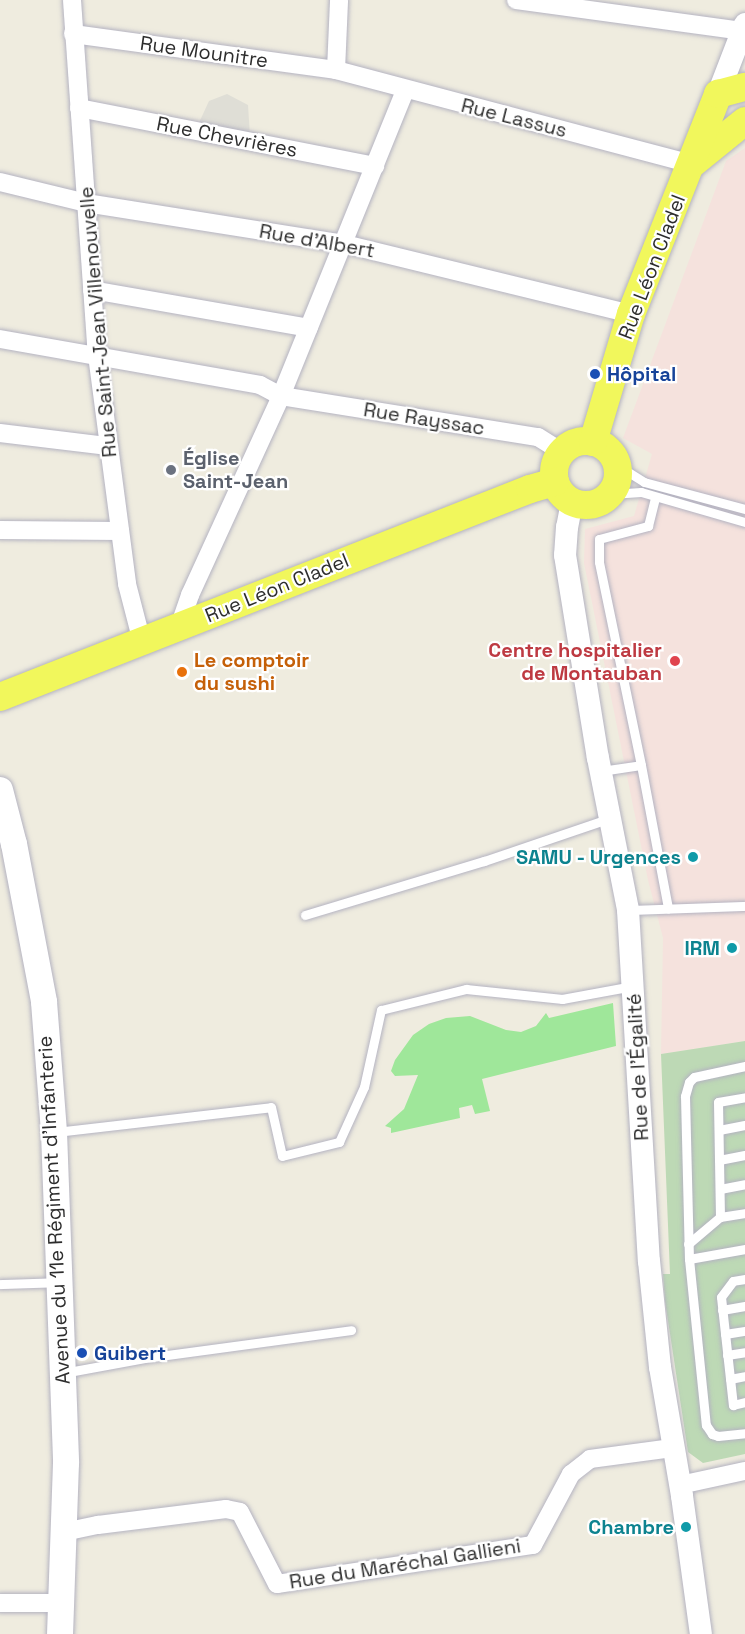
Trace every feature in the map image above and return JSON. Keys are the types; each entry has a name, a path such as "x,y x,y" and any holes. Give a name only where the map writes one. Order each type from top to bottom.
{"main road":[{"name":"Rue Léon Cladel","path":"593,442 631,314 660,237 691,164 732,91"},
{"path":"691,164 745,121"},
{"path":"579,442 593,442 608,450 617,465 616,483 611,494 596,504 584,505 564,492 555,466 562,452 579,442"},
{"name":"Rue Léon Cladel","path":"0,697 519,493 564,492"},
{"name":"Avenue du 11e Régiment d'Infanterie","path":"0,790 14,844 44,1002 54,1132 62,1282 64,1532 60,1634"}],"street":[{"name":"Rue Saint-Jean Villenouvelle","path":"72,0 97,355 128,584 142,642"},
{"path":"336,70 339,0"},
{"path":"516,0 570,4 741,37 738,74 745,79"},
{"path":"639,17 647,0"},
{"name":"Rue Mounitre","path":"73,34 336,70"},
{"name":"Rue Léon Cladel","path":"732,91 741,37"},
{"name":"Rue Lassus","path":"336,70 691,164"},
{"path":"179,627 189,595 281,396 405,90"},
{"name":"Rue Chevrières","path":"78,108 375,166"},
{"name":"Rue d'Albert","path":"0,182 86,203 344,244 631,314"},
{"path":"92,290 309,328"},
{"name":"Rue Rayssac","path":"0,339 260,386 281,396 538,437 562,452"},
{"path":"0,433 108,446"},
{"name":"Rue de l'Égalité","path":"564,492 567,527 565,555 601,771 628,910 649,1261 660,1367 680,1485 700,1634"},
{"path":"0,530 120,531"},
{"name":"Rue du Maréchal Gallieni","path":"64,1532 98,1525 226,1509 240,1512 277,1584 533,1545 570,1474 590,1459 672,1448"},
{"path":"680,1485 745,1471"},
{"path":"0,1603 62,1603"}],"lane":[{"path":"617,465 644,482 745,509"},
{"path":"611,494 641,492 745,522"},
{"path":"655,496 648,526 599,539 599,562 668,908"},
{"path":"601,771 640,765"},
{"path":"305,915 484,861 610,818"},
{"path":"628,910 745,906"},
{"path":"54,1132 271,1107 282,1156 339,1142 364,1087 381,1010 466,989 562,999 633,986"},
{"path":"745,1066 701,1074 688,1082 685,1096 688,1244 705,1425 712,1434 718,1436 745,1433"},
{"path":"720,1217 718,1102 745,1097"},
{"path":"719,1130 745,1125"},
{"path":"719,1160 745,1155"},
{"path":"720,1189 745,1184"},
{"path":"688,1244 720,1217 745,1213"},
{"path":"689,1259 745,1249"},
{"path":"745,1279 734,1281 721,1297 733,1405 745,1402"},
{"path":"0,1284 62,1282"},
{"path":"722,1310 745,1306"},
{"path":"62,1374 145,1358 351,1330"},
{"path":"725,1334 745,1331"},
{"path":"728,1355 745,1352"},
{"path":"730,1379 745,1376"}],"shaded area":[{"path":"227,94 248,105 250,136 197,127 209,101"},
{"name":"Centre hospitalier de Montauban","path":"745,148 745,1041 661,1054 663,938 648,880 584,563 585,529 634,516 652,454 623,438 726,161"}],"green space":[{"path":"613,1003 616,1046 482,1079 490,1111 475,1114 472,1105 459,1108 460,1118 391,1133 391,1128 385,1126 404,1109 418,1075 395,1076 391,1071 395,1060 413,1035 429,1024 446,1018 470,1016 506,1030 521,1032 536,1026 546,1013 549,1018"},
{"path":"745,1041 745,1454 703,1463 688,1452 665,1301 663,1274 670,1274 661,1054"}],"place":[{"name":"Hôpital","path":"595,374"},
{"name":"Église Saint-Jean","path":"171,470"},
{"name":"Centre hospitalier de Montauban","path":"675,661"},
{"name":"Le comptoir du sushi","path":"182,672"},
{"name":"SAMU - Urgences","path":"693,857"},
{"name":"IRM","path":"732,948"},
{"name":"Guibert","path":"82,1353"},
{"name":"Chambre","path":"686,1527"}]}
